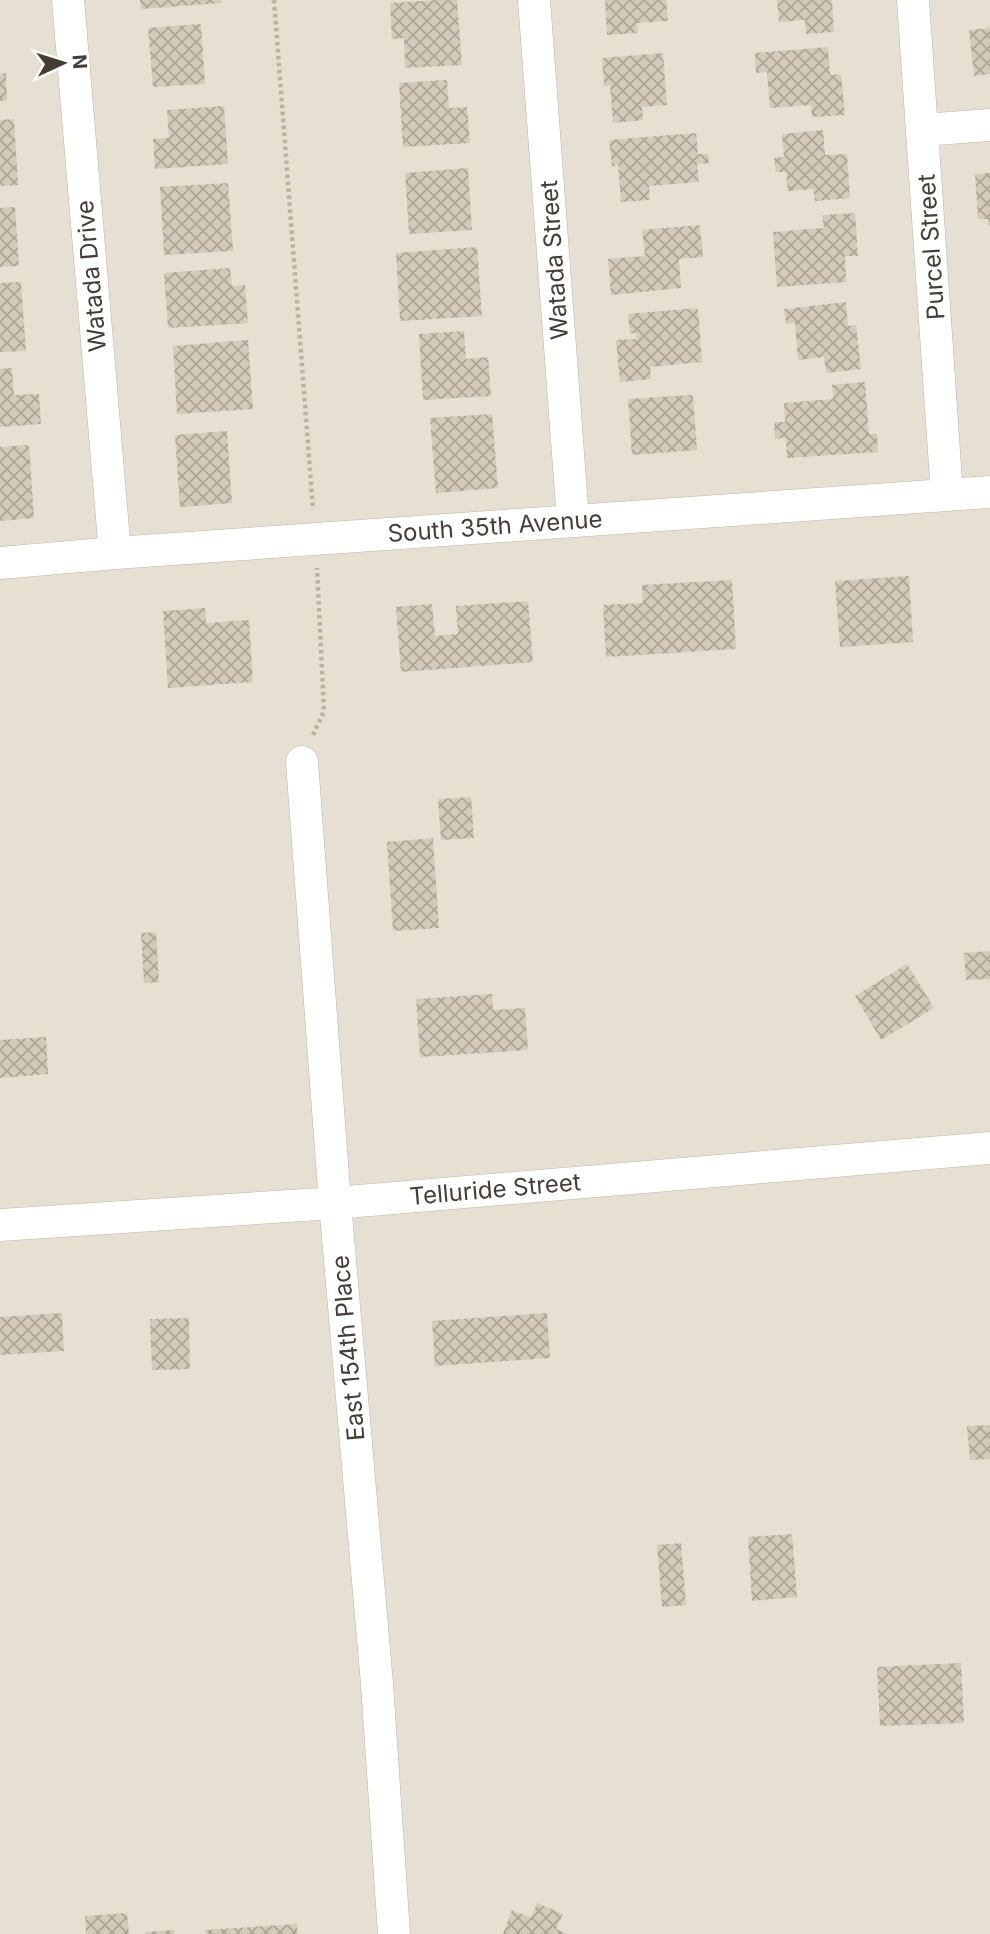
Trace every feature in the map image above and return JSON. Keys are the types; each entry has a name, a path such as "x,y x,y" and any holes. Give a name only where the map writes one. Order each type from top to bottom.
{"street":[{"name":"Watada Drive","path":"68,0 115,553"},
{"name":"Watada Street","path":"534,0 573,520"},
{"name":"Purcel Street","path":"913,0 947,495"},
{"path":"923,130 990,125"},
{"name":"South 35th Avenue","path":"0,563 990,492"},
{"name":"East 154th Place","path":"302,762 335,1203 377,1684 394,1934"},
{"name":"Telluride Street","path":"0,1225 335,1203 990,1148"}],"path":[{"path":"274,0 315,539 324,711 302,762"}],"shaded area":[{"path":"0,0 990,0 990,1934 0,1934"}],"building":[{"path":"140,0 221,0 221,3 141,9"},
{"path":"457,0 462,65 405,68 404,38 392,39 390,3"},
{"path":"605,0 666,0 668,21 637,23 638,33 607,35"},
{"path":"777,0 832,0 834,32 806,34 805,20 779,22"},
{"path":"201,24 205,84 153,87 148,28"},
{"path":"990,28 990,74 974,76 969,30"},
{"path":"828,47 830,75 841,74 845,115 812,117 811,105 770,108 767,72 756,73 755,53"},
{"path":"663,53 667,105 642,107 643,120 613,123 610,85 604,86 602,58"},
{"path":"6,73 7,100 0,101 0,74"},
{"path":"447,80 449,108 467,107 470,143 403,147 399,83"},
{"path":"224,106 228,164 155,169 153,139 169,138 167,110"},
{"path":"14,119 18,185 0,186 0,120"},
{"path":"823,130 825,155 847,154 850,198 815,201 813,189 788,191 786,172 776,172 774,158 784,157 782,134"},
{"path":"696,133 698,154 708,154 709,163 697,164 699,182 649,186 650,200 621,202 618,164 612,167 609,140"},
{"path":"468,168 472,230 409,234 405,173"},
{"path":"990,173 988,226 988,219 978,219 975,174"},
{"path":"228,183 233,251 164,255 160,187"},
{"path":"15,207 19,266 0,267 0,208"},
{"path":"855,213 858,256 845,256 846,282 777,287 773,232 824,228 822,215"},
{"path":"700,225 703,257 679,259 681,288 611,295 608,259 645,256 642,230"},
{"path":"477,247 482,316 400,321 396,253"},
{"path":"230,268 232,286 245,285 248,323 168,328 164,273"},
{"path":"21,282 26,351 0,352 0,283"},
{"path":"846,302 848,326 856,325 861,369 826,373 824,357 798,360 795,323 786,324 784,309"},
{"path":"698,308 702,362 650,367 651,379 620,382 616,340 637,339 636,333 630,334 628,314"},
{"path":"464,331 466,359 488,357 491,396 423,400 419,334"},
{"path":"248,340 253,409 177,414 173,346"},
{"path":"12,368 14,395 39,394 41,424 0,427 0,369"},
{"path":"865,382 869,434 877,434 878,452 787,458 786,438 775,439 774,422 785,422 784,403 833,399 832,385"},
{"path":"693,395 697,450 632,455 628,399"},
{"path":"492,414 498,488 436,493 430,418"},
{"path":"227,431 232,503 180,507 175,435"},
{"path":"29,445 34,518 0,521 0,447"},
{"path":"909,576 913,642 840,647 835,581"},
{"path":"732,580 736,649 606,657 603,605 643,603 642,585"},
{"path":"528,601 533,662 401,672 396,607 432,604 435,636 458,634 456,606"},
{"path":"205,608 206,623 249,620 253,682 168,688 163,611"},
{"path":"471,797 474,838 441,840 438,799"},
{"path":"433,838 439,928 393,931 387,842"},
{"path":"156,932 159,982 144,983 141,933"},
{"path":"990,951 990,979 966,980 964,953"},
{"path":"907,964 934,1008 881,1040 855,996"},
{"path":"492,994 493,1010 525,1008 528,1050 420,1057 416,999"},
{"path":"46,1037 48,1074 0,1078 0,1040"},
{"path":"62,1313 64,1351 0,1355 0,1317"},
{"path":"547,1313 550,1358 435,1366 432,1321"},
{"path":"189,1318 190,1369 152,1370 150,1319"},
{"path":"990,1425 990,1459 970,1460 967,1426"},
{"path":"792,1534 797,1597 752,1601 748,1537"},
{"path":"681,1543 686,1605 662,1607 657,1545"},
{"path":"961,1663 964,1723 880,1726 877,1667"},
{"path":"537,1903 563,1914 556,1929 568,1934 503,1934 512,1910 531,1918"},
{"path":"127,1913 129,1934 86,1934 85,1916"},
{"path":"297,1924 298,1934 206,1934 205,1930"},
{"path":"174,1930 174,1934 145,1934 145,1932"}]}
